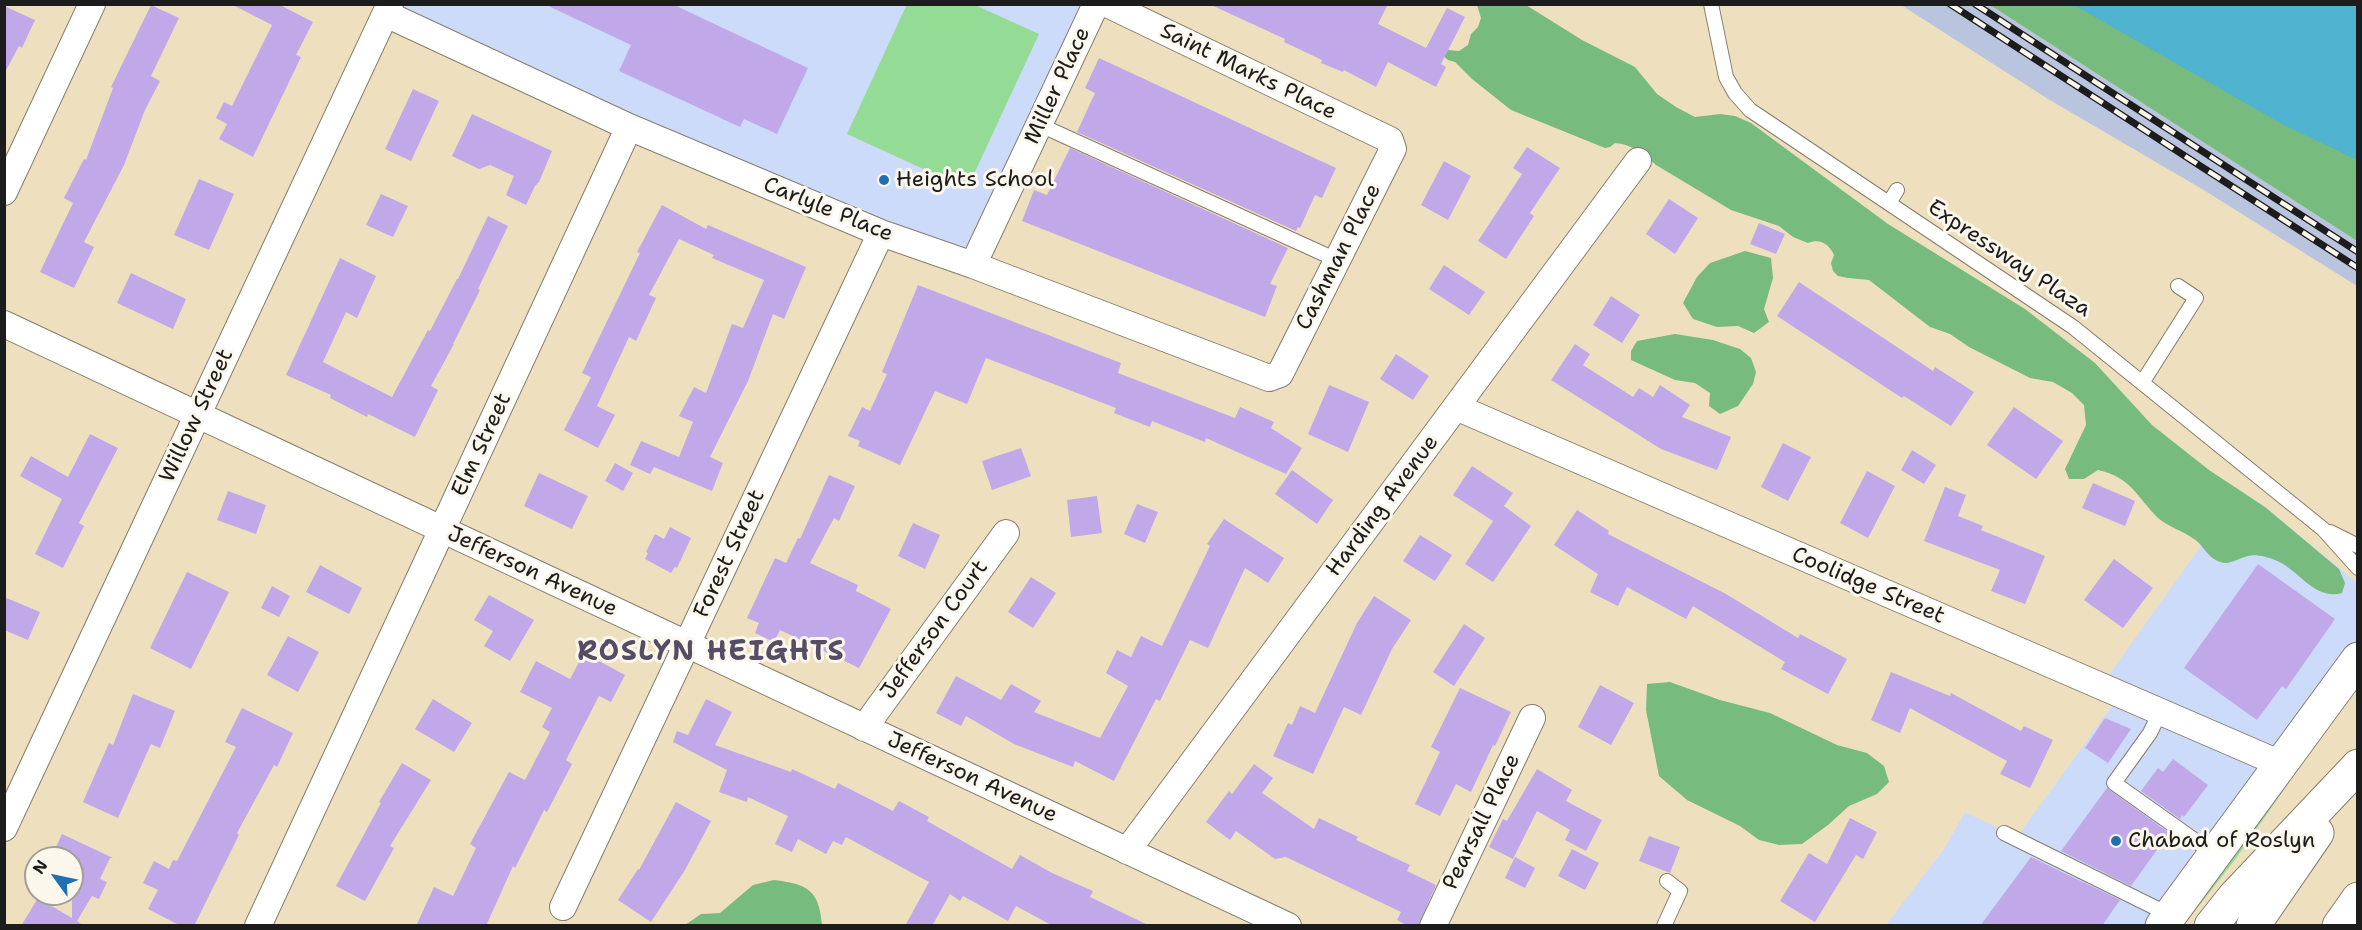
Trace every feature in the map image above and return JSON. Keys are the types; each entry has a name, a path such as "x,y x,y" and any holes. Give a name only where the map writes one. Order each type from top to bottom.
{"main road":[{"path":"2166,920 2358,659"},
{"path":"2211,926 2234,897 2358,766"},
{"path":"2253,926 2358,774"}],"street":[{"path":"4,192 92,4"},
{"name":"Miller Place","path":"973,265 1096,4"},
{"name":"Saint Marks Place","path":"1107,4 1390,140"},
{"name":"Carlyle Place","path":"388,9 630,128 881,233 973,265 1269,378 1280,374"},
{"name":"Willow Street","path":"4,828 388,9"},
{"name":"Elm Street","path":"262,924 630,128"},
{"name":"Cashman Place","path":"1280,374 1393,148 1390,140"},
{"name":"Harding Avenue","path":"1127,851 1638,161"},
{"name":"Forest Street","path":"562,907 881,233"},
{"name":"Jefferson Avenue","path":"4,324 1288,926"},
{"name":"Coolidge Street","path":"1456,407 2281,764"},
{"name":"Jefferson Court","path":"864,728 1006,533"},
{"name":"Pearsall Place","path":"1432,926 1532,718"}],"lane":[{"name":"Expressway Plaza","path":"1711,4 1726,77 1735,93 1750,110 2073,327 2323,529 2358,568"},
{"path":"1040,124 1337,260"},
{"path":"1889,203 1897,190"},
{"path":"2142,383 2196,298 2178,286"},
{"name":"Expressway Plaza","path":"2323,529 2358,546"},
{"path":"2160,712 2150,733 2114,783 2214,854"},
{"path":"2004,833 2166,920"},
{"path":"1664,926 1680,891 1666,881"}],"shaded area":[{"name":"Heights School","path":"390,4 1096,5 973,265 881,233"},
{"path":"1901,5 1990,5 2357,241 2357,286 2202,189 2048,99"},
{"path":"2240,491 2265,507 2357,583 2357,659 2162,925 1885,926 1944,849 1965,812 2017,837 2120,695 2101,686"}],"green space":[{"path":"907,4 975,5 1039,34 967,189 847,134"},
{"path":"1477,5 1526,5 1582,40 1635,67 1657,94 1695,117 1720,114 1735,116 1751,123 1888,224 2025,309 2095,363 2152,425 2209,470 2265,507 2339,569 2345,583 2342,593 2323,592 2307,583 2284,564 2265,557 2251,555 2227,563 2219,562 2194,539 2158,518 2126,483 2109,473 2098,470 2084,479 2069,479 2065,469 2086,425 2084,405 2072,393 2053,382 2030,378 1969,347 1950,334 1930,327 1869,280 1838,276 1833,271 1831,263 1834,255 1824,243 1816,241 1808,243 1793,237 1779,226 1731,210 1632,148 1615,143 1605,148 1511,110 1472,79 1455,62 1448,60 1435,49 1439,43 1448,50 1459,51 1468,45 1471,34 1478,27 1481,18"},
{"path":"1990,5 2357,5 2357,241"},
{"path":"1745,251 1771,258 1773,278 1764,309 1769,322 1754,333 1738,326 1717,327 1693,319 1683,303 1697,277 1710,263"},
{"path":"1675,334 1713,340 1740,349 1751,358 1756,372 1753,384 1738,406 1720,414 1709,406 1710,393 1695,383 1675,380 1631,360 1631,351 1637,341"},
{"path":"1670,682 1720,700 1770,713 1837,745 1867,753 1884,766 1889,782 1877,794 1849,806 1802,844 1779,845 1759,840 1740,826 1687,800 1659,776 1646,710 1647,684"},
{"path":"2341,708 2237,857 2184,925 2174,926"},
{"path":"774,880 795,884 810,891 818,904 822,925 685,925 701,914 720,913 753,885"}],"water":[{"path":"2074,5 2357,5 2357,160 2280,123"}],"building":[{"path":"231,4 278,4 313,22 296,55 301,57 253,157 219,139 227,124 216,118 224,102 232,106 272,25"},
{"path":"544,4 672,4 808,68 777,134 744,119 740,127 619,71 631,45"},
{"path":"1209,4 1388,4 1378,24 1426,48 1447,8 1465,17 1441,64 1446,67 1436,87 1388,62 1376,87 1344,70 1343,72 1321,63 1322,60 1284,42 1285,39"},
{"path":"151,5 179,18 151,76 160,81 145,110 124,165 84,242 94,247 74,288 40,272 73,203 64,198 84,159 86,160 113,88 111,87"},
{"path":"4,6 35,20 22,48 19,46 4,74"},
{"path":"1099,58 1336,168 1322,198 1315,195 1300,228 1298,227 1296,231 1077,132 1095,93 1085,88"},
{"path":"413,89 439,101 411,161 385,149"},
{"path":"472,114 552,151 526,205 506,195 514,176 490,165 479,169 452,156"},
{"path":"1527,147 1560,168 1530,213 1534,216 1506,259 1478,241 1522,174 1513,168"},
{"path":"1070,148 1288,248 1270,284 1277,286 1265,317 1022,221 1034,190 1047,195"},
{"path":"1444,161 1471,176 1448,220 1421,205"},
{"path":"199,179 234,194 209,250 174,235"},
{"path":"381,194 408,206 393,237 366,225"},
{"path":"1669,199 1698,218 1675,254 1646,234"},
{"path":"662,205 706,229 708,225 806,267 784,319 773,314 748,381 710,457 723,463 712,491 654,467 650,474 630,465 641,441 679,457 693,422 679,416 694,387 706,393 732,324 743,328 764,280 712,258 714,255 679,239 649,295 656,298 636,341 629,337 597,406 615,415 598,448 564,430 591,377 582,373 640,253 637,252"},
{"path":"488,216 508,226 478,289 480,290 431,386 438,390 415,437 368,414 367,417 330,398 331,395 286,375 340,258 376,276 357,318 346,312 323,362 392,397 458,279"},
{"path":"1759,223 1785,234 1776,254 1750,244"},
{"path":"1444,265 1485,292 1469,315 1429,289"},
{"path":"131,273 186,299 173,329 117,303"},
{"path":"1799,282 1933,371 1935,367 1974,392 1951,426 1904,396 1902,398 1777,316"},
{"path":"918,285 1121,363 1118,373 1235,418 1240,407 1274,422 1271,428 1302,448 1286,474 1206,438 1205,442 1152,421 1150,427 1114,413 1116,408 986,358 967,404 935,391 900,465 858,446 860,441 848,436 862,407 870,411 887,374 882,372"},
{"path":"1611,296 1640,315 1622,343 1593,325"},
{"path":"1575,344 1590,354 1583,365 1633,397 1639,388 1653,397 1660,385 1690,405 1682,417 1731,437 1717,470 1661,449 1551,380"},
{"path":"1396,354 1429,376 1413,400 1380,379"},
{"path":"1329,385 1369,402 1348,452 1308,434"},
{"path":"2014,407 2063,441 2036,479 1987,445"},
{"path":"90,434 118,448 79,523 84,526 63,568 35,554 62,499 20,476 31,456 68,477"},
{"path":"1783,443 1811,457 1788,501 1761,487"},
{"path":"1021,448 1031,476 992,490 982,461"},
{"path":"1912,450 1936,465 1924,484 1901,470"},
{"path":"615,463 633,473 623,491 605,481"},
{"path":"1472,466 1513,493 1504,506 1531,526 1493,582 1465,564 1493,521 1453,495"},
{"path":"1292,470 1333,500 1317,524 1275,494"},
{"path":"1867,471 1895,486 1868,538 1840,523"},
{"path":"539,473 588,496 572,529 524,506"},
{"path":"829,475 855,486 839,521 834,518 810,563 858,585 856,591 891,609 859,668 780,630 774,642 755,633 759,623 747,618 775,558 786,563 798,538 800,539"},
{"path":"2093,483 2135,501 2125,526 2082,508"},
{"path":"1945,487 1966,495 1958,516 1983,526 1981,530 2045,556 2025,604 1991,591 2000,570 1924,541"},
{"path":"228,491 266,505 256,534 217,520"},
{"path":"1097,496 1102,533 1071,537 1067,500"},
{"path":"1137,504 1158,512 1145,543 1124,534"},
{"path":"1577,510 1609,531 1608,534 1726,594 1798,638 1800,634 1847,659 1828,694 1781,669 1785,662 1693,606 1686,619 1627,587 1618,606 1590,592 1598,574 1554,545"},
{"path":"1224,519 1284,558 1268,583 1245,568 1208,648 1190,640 1160,701 1156,699 1114,781 1075,761 1073,767 1014,744 966,716 961,726 936,713 956,676 1001,700 1011,684 1041,701 1034,712 1100,738 1128,686 1106,673 1117,650 1131,657 1141,636 1162,646 1210,546 1207,544"},
{"path":"913,523 940,535 925,569 898,556"},
{"path":"670,527 691,538 677,568 675,567 671,573 645,559 655,534 664,539"},
{"path":"1420,535 1452,555 1435,581 1403,561"},
{"path":"2114,559 2153,588 2123,628 2084,600"},
{"path":"2258,564 2335,619 2286,689 2282,686 2257,720 2184,668"},
{"path":"320,565 362,588 349,614 306,592"},
{"path":"187,572 229,592 191,669 150,648"},
{"path":"1031,577 1056,593 1033,628 1008,612"},
{"path":"272,586 290,596 279,617 261,608"},
{"path":"489,595 534,620 510,661 484,646 493,631 474,620"},
{"path":"1374,596 1411,620 1392,649 1361,715 1344,707 1313,774 1273,756 1288,723 1292,725 1300,706 1315,713 1357,623"},
{"path":"4,597 40,612 28,640 4,630"},
{"path":"1464,624 1485,638 1454,686 1433,672"},
{"path":"288,636 319,652 298,692 267,675"},
{"path":"584,653 625,675 611,702 599,696 566,760 572,764 547,812 544,810 515,868 513,866 486,926 416,926 434,887 453,896 476,848 470,844 509,772 525,780 550,732 542,727 552,708 520,692 536,661 570,679"},
{"path":"1891,672 1950,696 1951,693 2021,731 2024,726 2053,740 2030,788 2000,774 2007,761 1910,708 1900,733 1871,720"},
{"path":"1600,685 1634,703 1611,745 1578,727"},
{"path":"1460,688 1511,712 1471,792 1456,784 1440,816 1415,804 1440,752 1431,747"},
{"path":"133,694 175,711 160,748 151,744 118,818 83,802 109,743 113,745"},
{"path":"433,699 472,723 454,752 415,729"},
{"path":"706,699 732,712 715,745 791,772 792,769 835,789 838,783 893,811 899,801 929,817 927,821 1012,869 1020,855 1052,873 1093,891 1090,897 1150,926 1053,926 1016,906 1008,921 963,896 960,901 950,894 932,926 905,926 929,882 846,837 842,845 833,841 826,854 798,839 792,852 775,844 788,816 748,797 747,802 719,792 727,770 673,742 677,731 688,735"},
{"path":"242,708 293,733 277,767 274,765 237,833 239,835 194,926 181,926 148,909 158,890 143,883 154,861 169,869 173,860 177,861 236,747 225,742"},
{"path":"2105,718 2131,729 2108,763 2085,748"},
{"path":"2173,759 2208,785 2184,817 2182,815 2180,819 2141,791 2158,768 2163,772"},
{"path":"402,763 431,780 390,846 394,848 365,901 336,886 381,803 379,802"},
{"path":"1254,764 1273,778 1262,793 1314,829 1319,818 1358,837 1356,840 1410,865 1407,871 1436,885 1418,926 1408,926 1397,920 1401,912 1286,857 1275,859 1236,831 1230,840 1206,822 1229,791 1232,794"},
{"path":"1537,769 1572,790 1566,801 1602,820 1586,851 1565,840 1570,830 1537,811 1513,859 1489,847 1503,819 1507,821"},
{"name":"Chabad of Roslyn","path":"2107,788 2169,833 2131,886 2061,851"},
{"path":"676,802 711,821 685,870 651,922 618,900 639,870"},
{"path":"1850,818 1877,832 1863,859 1856,855 1815,922 1780,901 1809,853 1827,864"},
{"path":"62,834 113,858 110,858 100,879 107,882 99,899 92,896 77,921 84,926 21,926 33,906 52,906 72,918 72,906 84,906 84,846 56,846"},
{"path":"1649,836 1680,847 1670,873 1639,861"},
{"path":"1572,849 1599,863 1585,890 1558,876"},
{"path":"1515,857 1535,868 1525,888 1505,878"},
{"path":"2031,857 2120,900 2102,926 1980,926"}],"railway":[{"path":"1950,4 2358,268"},
{"path":"1975,4 2358,252"}],"place":[{"name":"Heights School","path":"884,180"},
{"name":"Chabad of Roslyn","path":"2116,841"}],"district":[{"name":"ROSLYN HEIGHTS","path":"711,653"}]}
